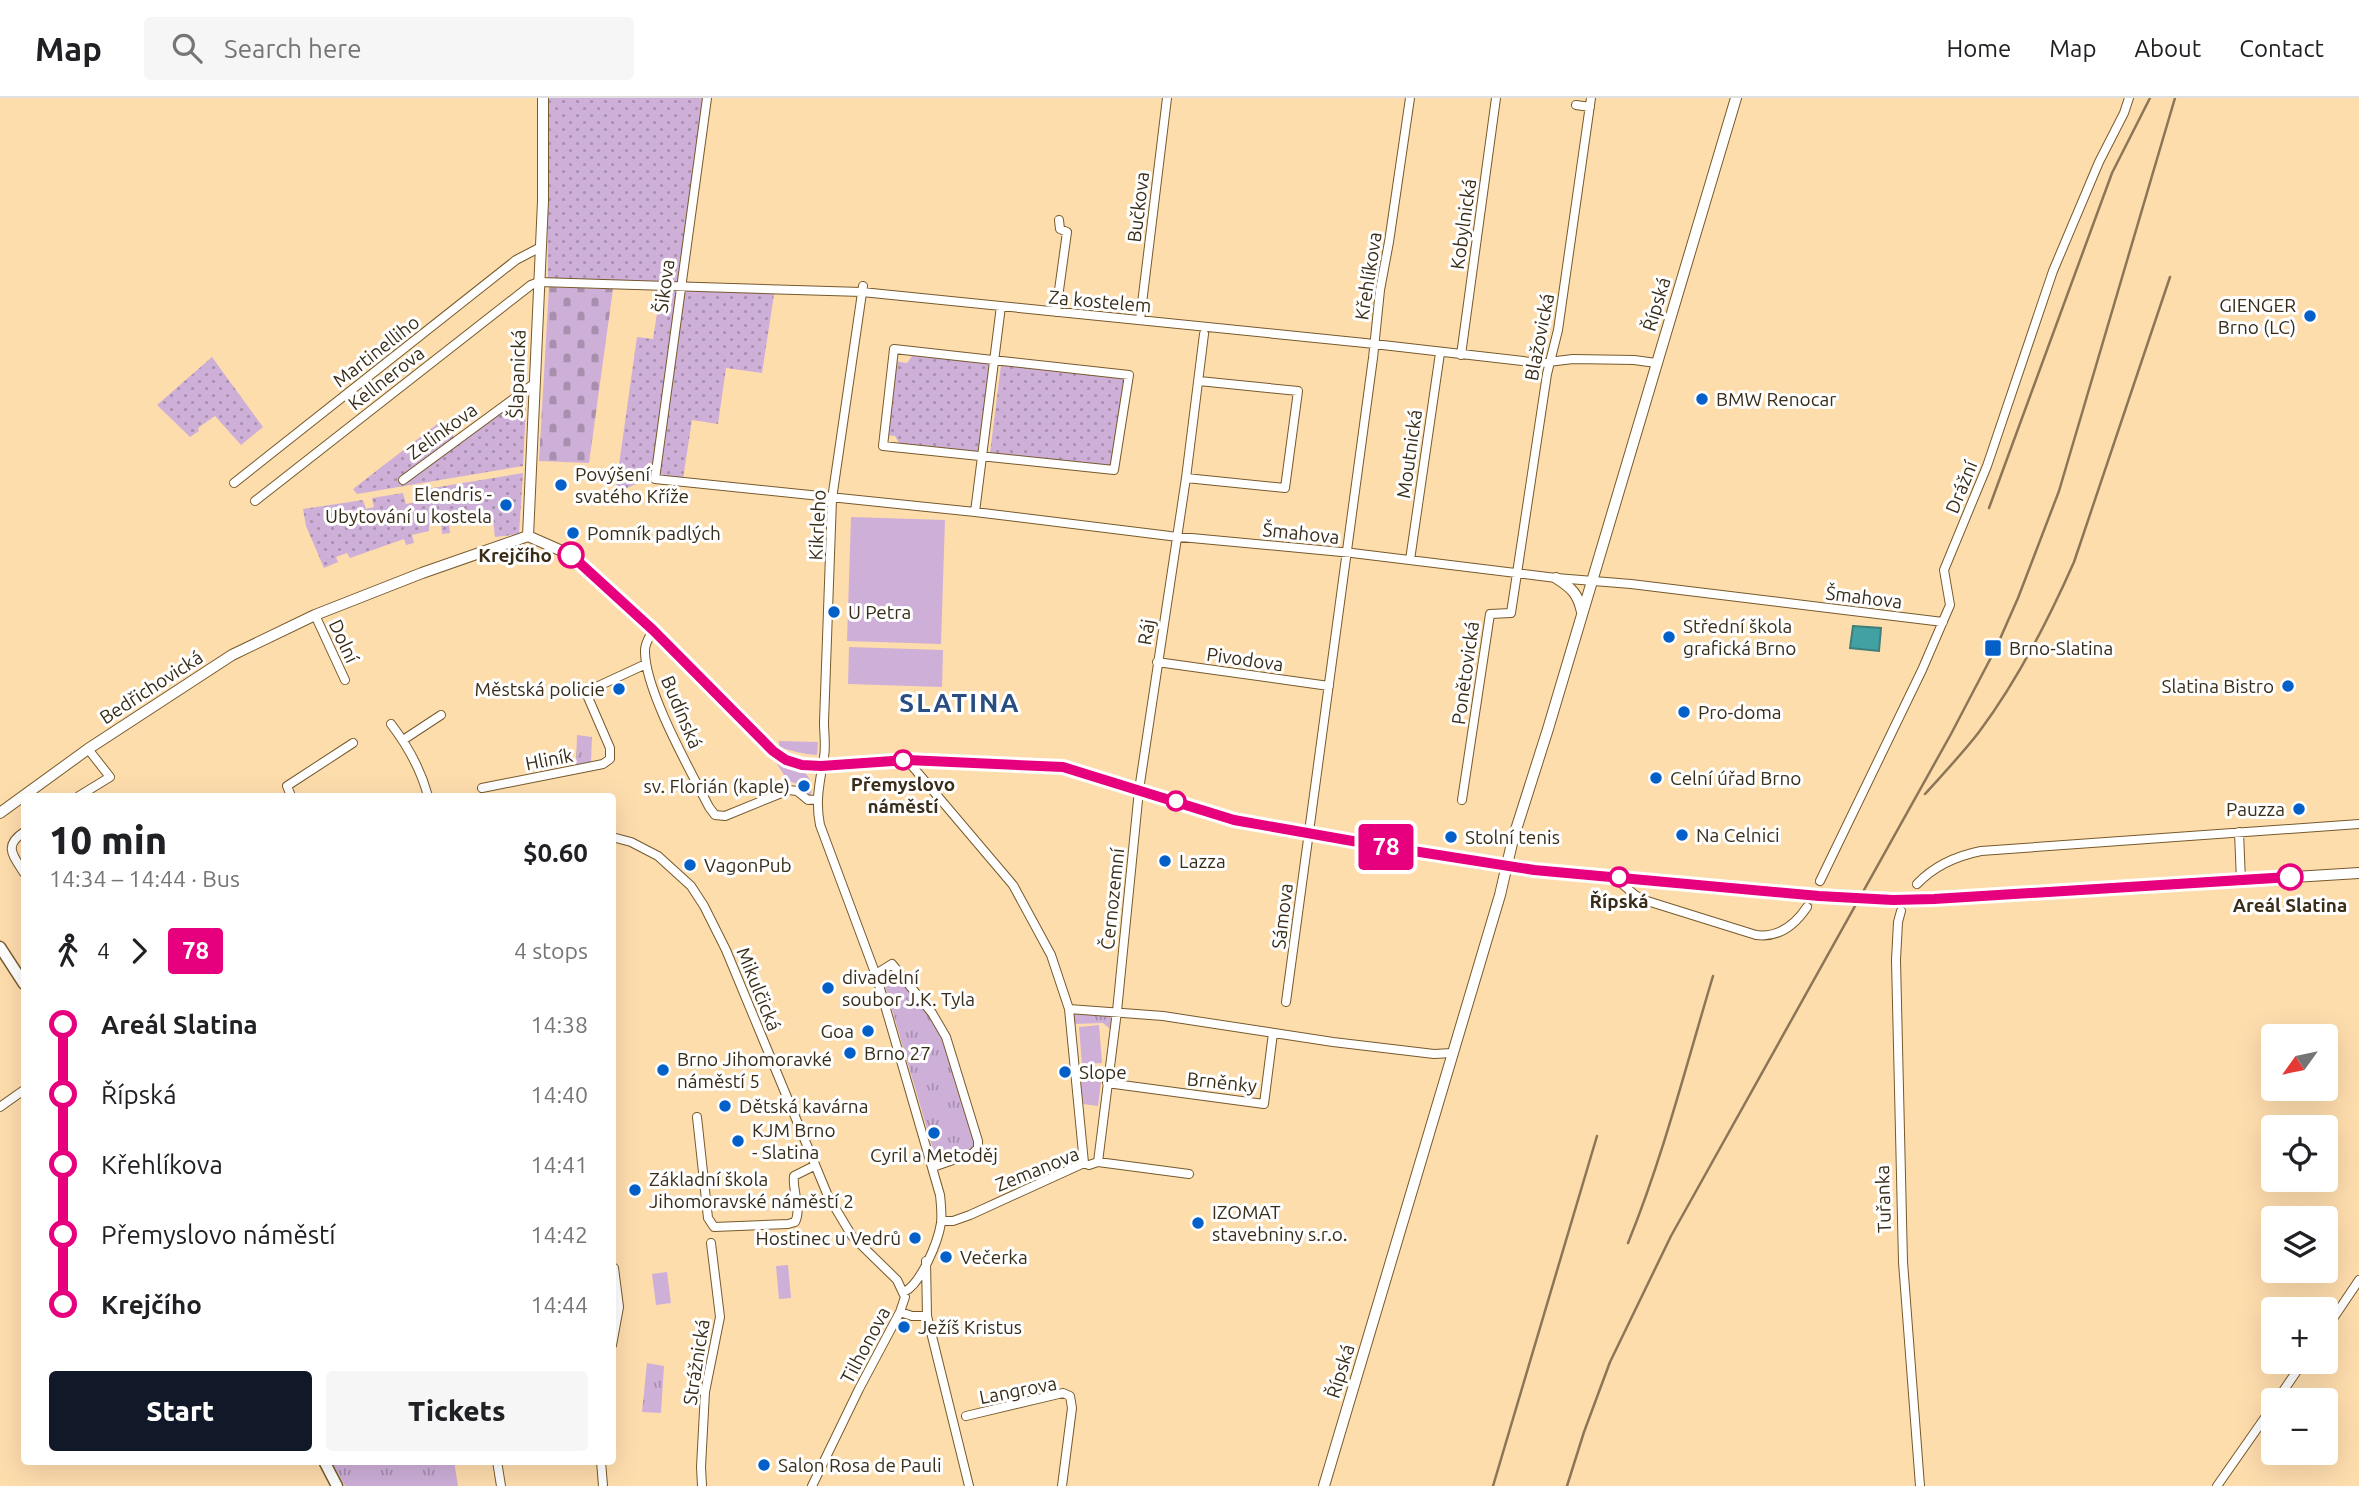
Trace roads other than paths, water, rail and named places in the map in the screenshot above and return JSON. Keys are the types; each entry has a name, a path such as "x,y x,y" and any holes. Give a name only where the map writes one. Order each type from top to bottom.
{"main road":[{"path":"0,947 21,979"},
{"path":"326,1465 337,1486"}],"street":[{"name":"Šlapanická","path":"528,536 539,282 543,98"},
{"name":"Šikova","path":"655,479 707,98"},
{"name":"Bučkova","path":"1140,320 1167,98"},
{"name":"Křehlíkova","path":"1308,833 1380,290 1410,98"},
{"name":"Kobylnická","path":"1461,355 1496,98"},
{"name":"Řípská","path":"1324,1486 1513,839 1736,98"},
{"name":"Drážní","path":"1820,881 1922,670 1950,605 1944,570 1987,466 2053,271 2129,98"},
{"name":"Blažovická","path":"1519,572 1547,374 1558,330 1591,102 1576,104"},
{"path":"1056,312 1067,232 1060,229 1059,220"},
{"name":"Martinelliho","path":"234,483 516,260 539,248"},
{"name":"Za kostelem","path":"539,282 862,289 1461,355 1550,363 1573,359 1656,363"},
{"name":"Kellnerova","path":"255,500 531,285 539,282"},
{"name":"Kikrleho","path":"821,766 824,756 832,499 862,289"},
{"path":"975,512 1001,306"},
{"name":"Ráj","path":"1139,790 1186,478 1204,334"},
{"path":"894,349 1129,375 1114,470 982,458 883,446 894,349"},
{"name":"Moutnická","path":"1410,560 1440,353"},
{"path":"1186,478 1285,488 1298,391 1199,382"},
{"name":"Zelinkova","path":"402,480 535,383"},
{"name":"Šmahova","path":"655,479 1519,572 1556,579 1593,580 1943,622"},
{"path":"315,615 422,573 528,536 571,555 653,630 773,751 786,760 802,765 907,760 1063,767 1234,820 1507,866 1772,892 1893,900 1956,898 2359,873"},
{"name":"Ponětovická","path":"1462,800 1490,614 1511,613 1519,572"},
{"path":"1556,579 1571,587 1578,595 1582,616"},
{"name":"Bedřichovická","path":"28,793 88,749 232,655 315,615"},
{"name":"Dolní","path":"315,615 345,680"},
{"name":"Budínská","path":"653,630 644,646 656,698 715,816 725,816 789,790 796,791 808,800 818,799"},
{"name":"Pivodova","path":"1157,662 1329,686"},
{"name":"Hliník","path":"482,788 603,764 610,759 610,748 587,695 592,689 646,664"},
{"path":"403,740 441,715"},
{"path":"391,724 403,740 427,793"},
{"path":"290,793 287,786 353,743"},
{"name":"Bedřichovická","path":"84,793 110,777 88,749"},
{"path":"907,760 1013,885 1051,955 1069,1009 1084,1163"},
{"path":"821,766 818,783 820,825 876,974 933,1167 941,1201 941,1221"},
{"name":"Černozemní","path":"1098,1162 1117,1011 1139,790"},
{"name":"Bedřichovická","path":"0,813 21,798"},
{"path":"1917,884 1948,860 1981,851 2359,824"},
{"path":"2239,832 2241,881"},
{"name":"Sámova","path":"1286,1002 1308,833"},
{"path":"21,834 11,847 21,868"},
{"name":"Mikulčická","path":"616,838 631,842 658,856 691,886 704,906 726,950 814,1166 835,1209 862,1247 895,1277 904,1292"},
{"path":"1614,877 1644,900 1756,935 1767,936 1783,931 1807,906"},
{"name":"Tuřanka","path":"1901,911 1897,929 1896,960 1903,1262 1920,1486"},
{"path":"876,974 892,964 932,1013 946,1037 969,1110 978,1149 933,1167"},
{"path":"1069,1009 1117,1011 1434,1054 1452,1053"},
{"name":"Brněnky","path":"1107,1083 1264,1104 1273,1032"},
{"path":"0,1107 21,1092"},
{"path":"697,1117 708,1218 716,1227 795,1222 798,1215 794,1176 814,1166"},
{"name":"Zemanova","path":"941,1221 961,1219 1084,1163 1090,1165 1098,1162 1189,1174"},
{"name":"Tilhonova","path":"812,1486 905,1303 904,1292 914,1286 941,1221"},
{"name":"Strážnická","path":"702,1486 705,1392 720,1317 711,1243"},
{"path":"926,1261 929,1284 928,1316 969,1486"},
{"path":"2338,1311 2359,1280"},
{"path":"616,1284 619,1307 616,1323"},
{"path":"900,1312 912,1316 928,1316"},
{"name":"Langrova","path":"966,1416 1063,1393 1070,1396 1072,1408 1062,1486"},
{"path":"2217,1486 2261,1423"},
{"path":"498,1465 502,1486"},
{"path":"601,1465 603,1486"}],"water":[{"path":"1853,626 1881,628 1879,651 1850,648"}],"tunnel":[{"path":"1807,907 1820,881"}],"railway":[{"path":"1989,508 2112,173 2150,98"},
{"path":"1567,1486 1610,1362 1671,1236 1951,734 1996,648 2018,598 2059,491 2175,98"},
{"path":"1925,794 1966,748 1993,712 2054,606 2074,562 2170,277"},
{"path":"1628,1243 1663,1144 1713,976"},
{"path":"1493,1486 1597,1136"}],"place":[{"name":"GIENGER Brno (LC)","path":"2310,316"},
{"name":"BMW Renocar","path":"1702,399"},
{"name":"Povýšení svatého Kříže","path":"561,485"},
{"name":"Elendris - Ubytování u kostela","path":"506,505"},
{"name":"Pomník padlých","path":"573,533"},
{"name":"Krejčího","path":"571,555"},
{"name":"U Petra","path":"834,612"},
{"name":"Střední škola grafická Brno","path":"1669,637"},
{"name":"Brno-Slatina","path":"1993,648"},
{"name":"Slatina Bistro","path":"2288,686"},
{"name":"Městská policie","path":"619,689"},
{"name":"Pro-doma","path":"1684,712"},
{"name":"Přemyslovo náměstí","path":"903,760"},
{"name":"Celní úřad Brno","path":"1656,778"},
{"name":"sv. Florián (kaple)","path":"804,786"},
{"name":"Pauzza","path":"2299,809"},
{"name":"Na Celnici","path":"1682,835"},
{"name":"Stolní tenis","path":"1451,837"},
{"name":"Lazza","path":"1165,861"},
{"name":"VagonPub","path":"690,865"},
{"name":"Řípská","path":"1619,877"},
{"name":"Areál Slatina","path":"2290,877"},
{"name":"divadelní soubor J.K. Tyla","path":"828,988"},
{"name":"Goa","path":"868,1031"},
{"name":"Brno 27","path":"850,1053"},
{"name":"Brno Jihomoravké náměstí 5","path":"663,1070"},
{"name":"Slope","path":"1065,1072"},
{"name":"Dětská kavárna","path":"725,1106"},
{"name":"Cyril a Metoděj","path":"934,1133"},
{"name":"KJM Brno - Slatina","path":"738,1141"},
{"name":"Základní škola Jihomoravské náměstí 2","path":"635,1190"},
{"name":"IZOMAT stavebniny s.r.o.","path":"1198,1223"},
{"name":"Hostinec u Vedrů","path":"915,1238"},
{"name":"Večerka","path":"946,1257"},
{"name":"Ježíš Kristus","path":"904,1327"},
{"name":"Salon Rosa de Pauli","path":"764,1465"}],"district":[{"name":"SLATINA","path":"960,703"}]}
